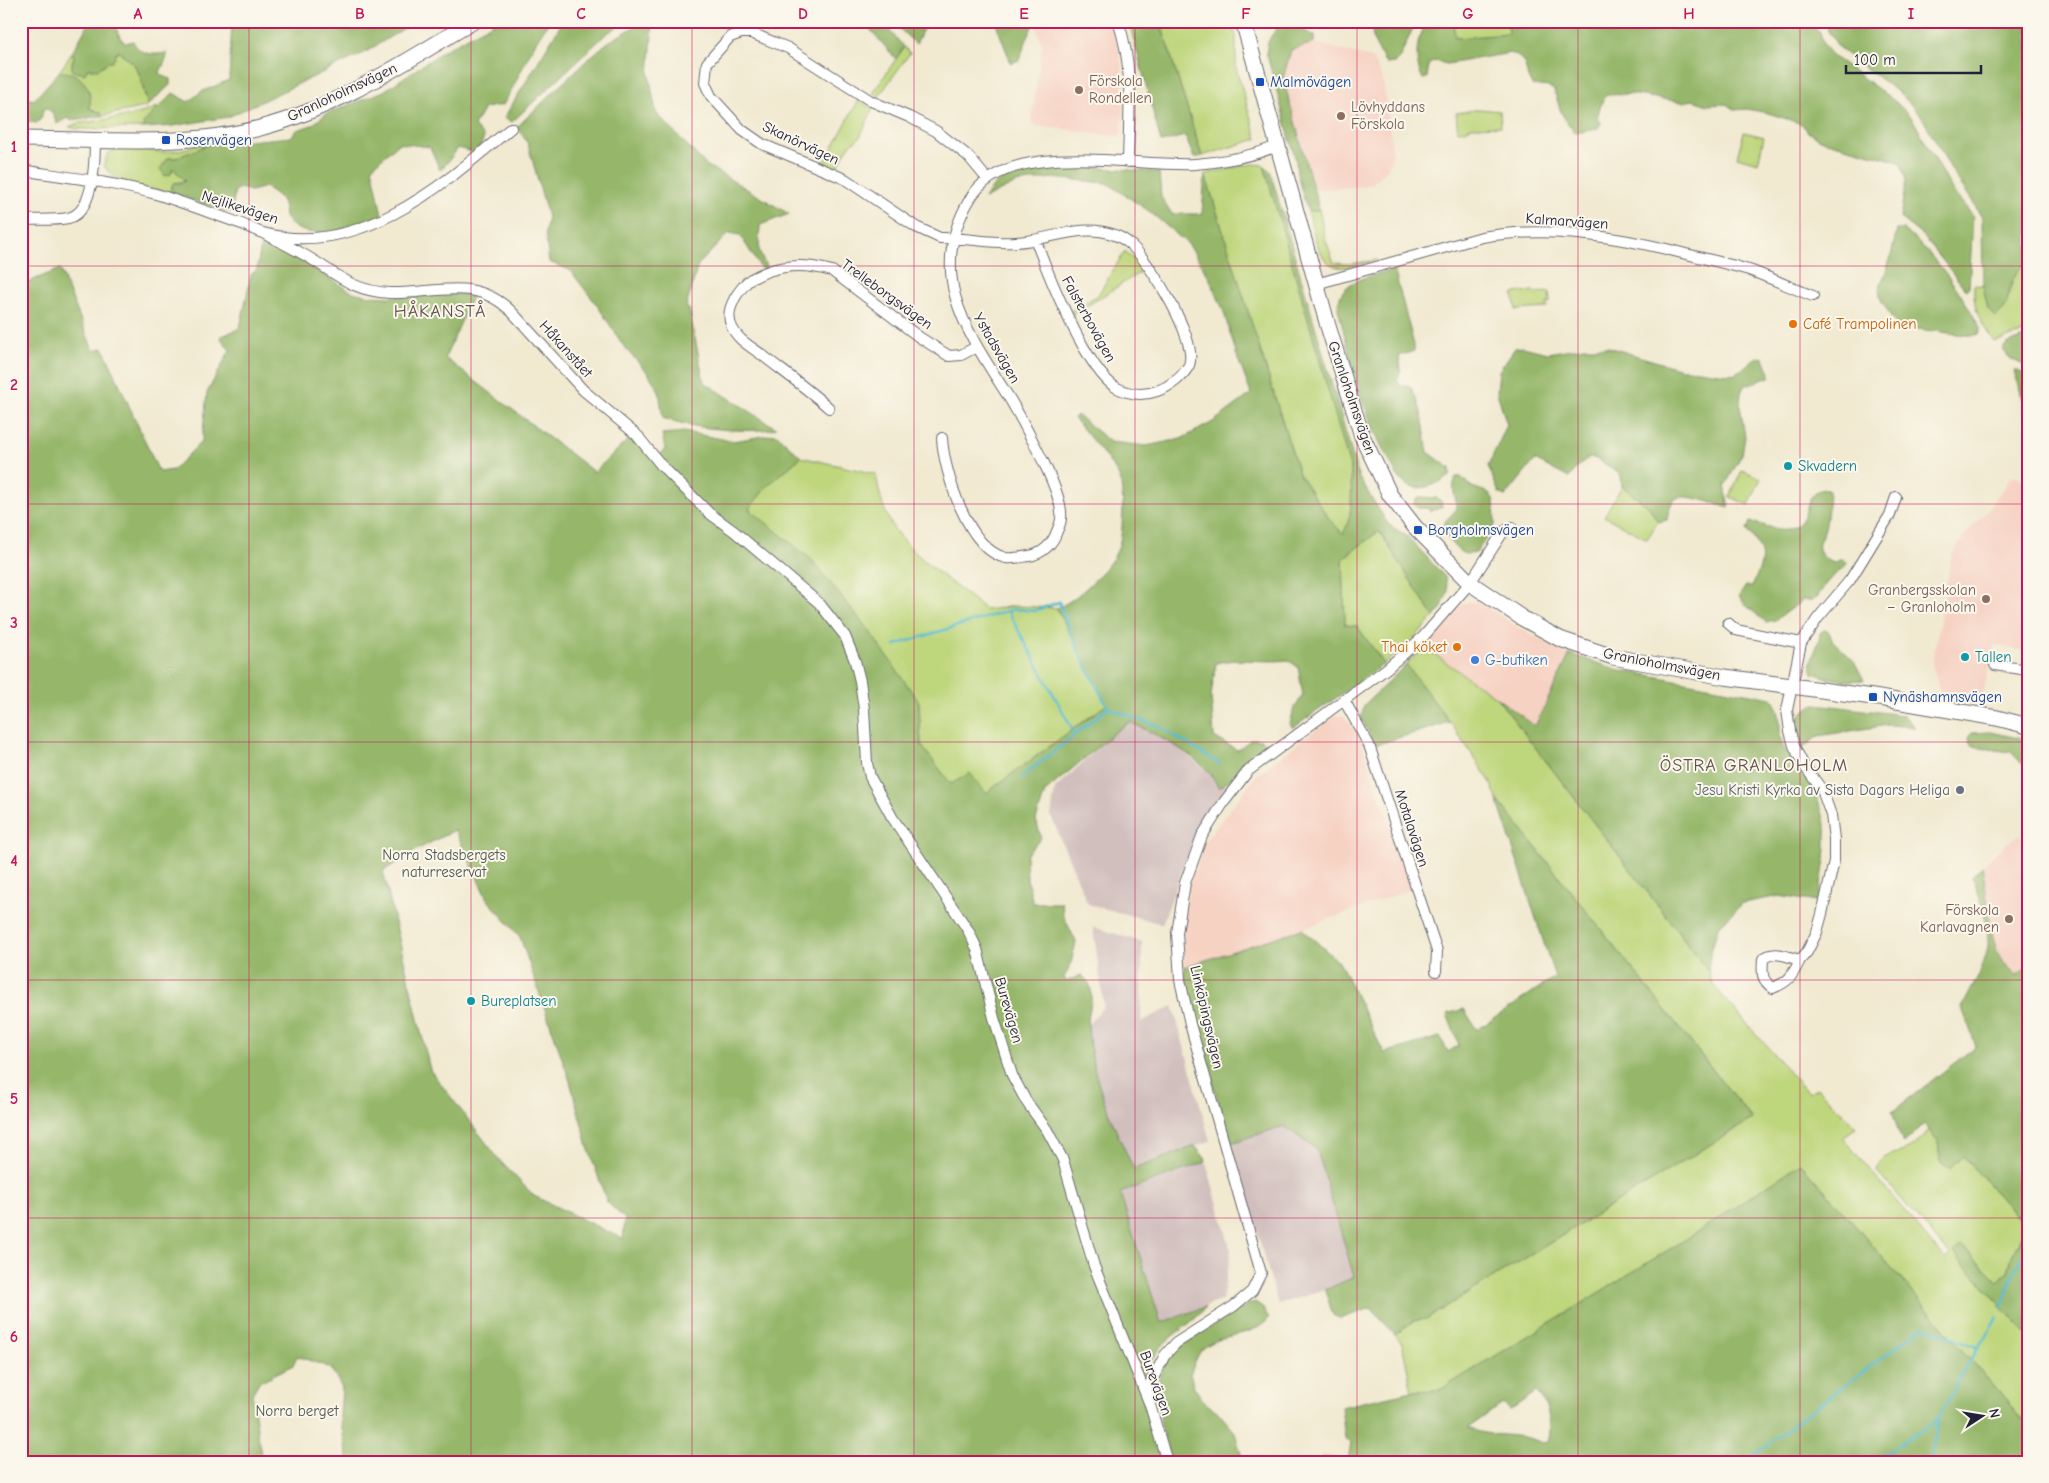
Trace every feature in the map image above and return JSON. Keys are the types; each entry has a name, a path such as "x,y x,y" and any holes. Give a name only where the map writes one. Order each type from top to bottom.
{"street":[{"name":"Granloholmsvägen","path":"21,139 174,140 219,136 260,128 302,114 366,84 474,21"},
{"path":"1118,21 1124,38 1130,84 1128,162"},
{"name":"Granloholmsvägen","path":"1244,23 1316,284 1362,436 1383,483 1415,527 1470,583 1522,618 1560,639 1612,657 1683,671 1873,697 1997,718 2028,726"},
{"name":"Skanörvägen","path":"952,238 940,238 916,227 845,179 762,144 742,130 710,96 705,83 707,63 730,37 741,33 751,33 788,48 871,101 936,131 968,156 988,180"},
{"name":"Nejlikevägen","path":"21,170 156,194 263,233 300,238 324,238 369,225 408,206 426,195 511,128"},
{"path":"21,220 69,218 78,213 90,192 95,139"},
{"name":"Ystadsvägen","path":"942,438 942,454 957,496 975,535 986,548 1007,558 1033,555 1046,548 1055,538 1062,518 1054,486 1024,423 969,334 959,311 952,287 950,262 952,238 959,216 974,192 988,180 1018,166 1048,160 1069,159 1174,165 1197,164 1261,152 1278,146"},
{"name":"Falsterbovägen","path":"952,238 1013,243 1036,241 1065,233 1090,230 1112,234 1131,245 1147,265 1186,331 1190,350 1189,365 1178,379 1166,388 1149,394 1139,395 1116,388 1107,380 1088,353 1064,309 1036,241"},
{"name":"Kalmarvägen","path":"1316,284 1482,237 1504,233 1531,232 1590,236 1656,245 1750,270 1813,296"},
{"name":"Håkanstået","path":"263,233 315,261 353,286 390,293 458,288 489,296 504,304 582,390 636,433 662,465 709,513 735,532 799,586"},
{"name":"Trelleborgsvägen","path":"829,408 812,393 742,341 730,324 729,309 738,292 749,280 779,267 797,265 815,266 832,271 919,337 949,356 961,355 976,347"},
{"path":"1800,960 1808,952 1822,914 1834,861 1834,839 1831,815 1822,790 1803,764 1794,746 1787,710 1801,643 1818,618 1850,580 1890,514 1896,497"},
{"path":"1470,583 1503,532 1512,527"},
{"name":"Linköpingsvägen","path":"1150,1405 1150,1384 1165,1354 1176,1343 1234,1306 1252,1291 1261,1273 1190,1024 1180,980 1177,933 1185,883 1202,836 1224,802 1248,771 1386,668 1423,637 1470,583"},
{"name":"Burevägen","path":"799,586 826,610 845,636 855,661 864,708 867,763 870,777 892,817 968,930 977,948 994,1018 1012,1075 1026,1101 1048,1130 1063,1160 1094,1266 1150,1405 1167,1462"},
{"path":"1728,623 1736,630 1801,643"},
{"path":"1995,664 2028,670"},
{"name":"Motalavägen","path":"1344,700 1369,745 1436,951 1436,971"}],"shaded area":[{"name":"Förskola Rondellen","path":"1035,21 1110,21 1117,41 1122,69 1124,114 1121,137 1031,125 1042,45"},
{"name":"Lövhyddans Förskola","path":"1314,43 1372,58 1383,79 1393,154 1388,168 1373,183 1365,186 1315,190 1283,78 1291,50"},
{"name":"Granbergsskolan – Granloholm","path":"2016,476 2028,482 2028,652 1995,645 1980,705 1942,698 1932,664 1952,554 1964,536 1987,511 2010,478"},
{"path":"1478,601 1522,630 1570,654 1535,726 1424,647 1463,603"},
{"path":"1334,715 1343,716 1352,726 1363,747 1412,889 1302,929 1184,967 1182,932 1190,883 1206,840 1256,776"},
{"path":"1128,719 1159,732 1226,787 1194,839 1162,924 1088,904 1051,816 1055,789"},
{"name":"Förskola Karlavagnen","path":"2019,835 2028,841 2028,967 2017,975 2008,968 1999,956 1994,941 1982,866 2007,843"},
{"path":"1093,927 1142,942 1141,1022 1173,1006 1210,1141 1134,1169 1110,1120 1093,1069 1088,1025 1104,1006"},
{"path":"1284,1126 1317,1150 1354,1277 1325,1290 1278,1304 1231,1143"},
{"path":"1206,1162 1231,1251 1222,1300 1161,1323 1120,1193"}],"green space":[{"path":"90,21 125,21 116,28 121,39 126,43 133,41 139,49 147,53 166,53 167,57 159,74 170,79 170,85 148,105 137,69 119,52 115,54 112,62 108,62 98,69 87,69 85,74 72,71 74,56 72,53"},
{"path":"232,21 416,21 364,53 228,117 172,126 144,128 143,123 173,93 188,102 201,92 229,80"},
{"path":"497,21 550,21 531,51 503,105 484,108 474,126 484,137 481,145 473,152 458,148 440,170 430,147 399,143 372,167 382,215 347,228 320,233 307,232 296,228 287,220 280,198 265,187 251,191 240,188 235,190 232,211 226,212 170,192 173,183 185,181 173,168 171,174 165,176 160,169 168,158 176,158 208,145 291,137 297,130 312,125 326,114 384,91 448,48"},
{"path":"563,21 626,21 606,34 512,122 504,118"},
{"path":"644,21 653,21 649,75 656,113 706,165 789,214 760,225 759,250 767,269 762,270 740,235 729,233 698,265 686,307 689,309 704,382 776,428 765,430 719,429 687,425 663,418 659,391 648,373 625,348 597,305 570,270 549,262 545,232 548,217 528,144 517,127 607,43"},
{"path":"863,21 881,21 904,47 896,59"},
{"path":"891,21 924,21 923,29 916,44"},
{"path":"995,21 1034,21 1019,60 1011,63"},
{"path":"1129,21 1160,21 1202,156 1194,158 1185,136 1161,142"},
{"path":"1160,21 1231,21 1236,36 1236,68 1257,139 1202,156"},
{"path":"1373,21 1416,21 1399,59 1394,63 1386,64 1377,48 1372,34"},
{"path":"1425,21 1453,21 1455,38 1508,34 1507,21 1655,21 1667,23 1691,21 1721,26 1753,21 1794,21 1815,27 1820,32 1823,44 1834,57 1896,102 1912,118 1954,193 1973,216 1969,287 1966,290 1924,237 1900,218 1906,180 1900,162 1827,142 1809,133 1802,124 1768,113 1747,109 1735,110 1726,104 1708,105 1693,100 1682,102 1630,94 1607,95 1603,99 1597,117 1601,123 1597,129 1576,133 1569,126 1561,112 1554,90 1549,87 1532,85 1524,62 1510,53 1447,64 1435,61 1429,64 1427,78 1423,79 1418,65 1417,50"},
{"path":"1453,21 1507,21 1508,34 1455,39"},
{"path":"1826,21 2028,21 2028,258 2013,279 2005,308 1996,317 1988,309 1983,286 1982,218 1954,174 1922,117 1902,95 1840,49 1828,31"},
{"path":"1288,22 1314,36 1314,43 1291,50 1283,78 1319,209 1314,211 1308,210 1306,206 1297,174 1296,161 1267,55 1270,37 1282,23"},
{"path":"904,47 910,53 879,96 873,93"},
{"path":"119,52 137,69 148,105 102,116 101,113 89,108 75,75 59,72 72,53 74,56 72,63 94,69 103,66"},
{"path":"59,72 73,74 83,81 88,89 89,108 101,113 102,116 71,120 67,118 57,124 52,112 46,108 43,110 41,119 36,123 21,122 21,97 34,100"},
{"path":"858,101 873,108 860,137 849,146 836,169 823,165"},
{"path":"157,107 143,123 144,128 77,129 69,127 78,123 135,115"},
{"path":"1480,109 1500,111 1501,126 1470,127 1470,129 1458,131 1456,113"},
{"path":"1744,132 1764,137 1758,163 1737,157"},
{"path":"195,145 208,145 176,158 168,158 173,168 185,181 173,183 170,192 142,188 124,182 116,178 104,165 107,155 119,149 127,148 165,152"},
{"path":"1252,164 1264,165 1351,470 1350,511 1347,527 1343,535 1330,520 1299,474 1205,174"},
{"name":"Norra Stadsbergets naturreservat","path":"1061,165 1159,172 1161,197 1172,214 1202,214 1205,174 1299,474 1330,520 1343,534 1347,527 1350,511 1351,470 1264,165 1270,171 1359,478 1388,524 1408,537 1445,577 1448,591 1441,609 1434,617 1379,531 1343,558 1345,625 1357,626 1384,664 1293,728 1290,724 1294,708 1303,695 1298,667 1288,660 1233,660 1216,663 1211,695 1214,737 1237,750 1252,739 1262,740 1267,747 1226,783 1218,788 1205,768 1194,758 1167,741 1130,722 1115,732 1045,792 1036,820 1041,838 1026,855 1027,879 1033,903 1062,903 1063,915 1076,942 1070,967 1064,977 1066,982 1081,975 1090,986 1091,999 1088,1027 1090,1047 1098,1083 1118,1134 1134,1169 1195,1146 1206,1162 1120,1193 1161,1323 1205,1307 1193,1321 1168,1340 1156,1354 1149,1368 1145,1383 1147,1414 1161,1462 348,1462 340,1417 342,1388 331,1368 297,1356 293,1365 259,1382 252,1394 262,1462 21,1462 21,305 24,284 60,269 93,350 103,348 159,472 173,470 202,441 207,393 230,350 220,337 240,328 251,275 257,269 262,240 298,258 352,292 390,297 439,293 473,295 445,358 594,472 631,437 655,460 665,449 662,434 684,432 733,441 776,434 801,457 768,485 749,509 811,559 870,632 919,702 921,745 951,784 970,773 986,793 1106,705 1057,608 1082,592 1113,559 1121,536 1123,505 1121,486 1118,474 1074,418 1077,415 1110,442 1146,446 1181,439 1213,422 1251,394 1223,309 1208,275 1189,245 1149,211 1107,183 1052,178 1016,183 984,199 994,185 1003,179 1027,170","holes":["455,830 487,899 520,937 570,1081 588,1147 607,1202 625,1219 623,1239 534,1196 501,1162 430,1070 383,871 418,849"]},
{"path":"1319,209 1325,238 1334,263 1349,264 1377,260 1347,267 1337,267 1329,263 1318,248 1308,210 1314,211"},
{"path":"1897,230 1904,230 1916,240 1947,275 1965,301 1980,328 1978,334 1973,336 1902,327 1895,323 1881,300 1879,290 1890,260"},
{"path":"1125,251 1136,261 1142,271 1073,315 1071,311 1098,295"},
{"path":"2028,258 2028,331 1994,342 1978,315 1974,285 1983,286 1988,309 1997,316 2005,308 2013,279"},
{"path":"1394,269 1414,345 1414,351 1399,356 1401,369 1397,380 1400,386 1410,386 1415,395 1422,418 1428,452 1450,468 1450,476 1434,485 1421,488 1409,486 1402,481 1395,472 1371,424 1358,386 1338,308 1344,290 1350,285 1366,277"},
{"path":"1533,291 1534,293 1549,292 1550,303 1547,303 1547,308 1516,310 1513,295 1515,293"},
{"path":"2028,335 2028,367 2011,359 2002,349 2007,344"},
{"path":"1523,347 1547,353 1585,347 1608,347 1681,369 1731,374 1758,357 1764,358 1770,373 1769,377 1744,386 1741,393 1740,405 1745,437 1742,454 1725,486 1729,508 1693,498 1679,497 1672,503 1667,520 1658,522 1649,507 1622,486 1621,475 1593,458 1582,462 1569,478 1535,460 1506,496 1499,493 1488,466 1507,425 1497,392 1499,371 1515,348"},
{"path":"2014,371 2028,376 2028,428 2021,393"},
{"path":"801,457 876,474 883,506 894,529 908,546 929,565 986,610 1015,606 1057,608 1106,705 986,793 951,785 921,745 919,702 749,508 768,485"},
{"path":"1742,470 1761,478 1749,505 1730,497"},
{"path":"1456,477 1461,477 1472,487 1489,493 1494,500 1495,525 1476,553 1466,554 1458,550 1444,530 1444,524 1456,507 1454,487"},
{"path":"1622,486 1649,507 1658,522 1647,539 1604,516"},
{"path":"1825,489 1829,491 1828,510 1825,528 1819,543 1820,551 1830,562 1834,563 1842,559 1848,563 1827,582 1818,596 1812,600 1803,600 1775,620 1766,622 1748,607 1739,596 1746,586 1752,586 1762,556 1758,545 1747,530 1750,522 1779,529 1788,529 1796,526 1805,515 1812,495 1817,491"},
{"path":"1421,497 1436,498 1441,501 1442,507 1431,511 1427,508 1418,508 1414,504 1416,499"},
{"path":"1379,531 1434,617 1384,664 1357,626 1345,625 1343,558"},
{"path":"1824,630 1829,632 1832,640 1854,661 1864,680 1838,680 1813,673 1813,658 1820,633"},
{"path":"1424,647 1497,698 1708,970 1713,985 1808,1093 1818,1088 1856,1127 1843,1138 1945,1259 1950,1255 1876,1170 1879,1163 1886,1156 1911,1147 1920,1141 1929,1130 1938,1141 1940,1162 1962,1155 2026,1226 2012,1256 2008,1272 1998,1281 1961,1245 1953,1252 2028,1335 2028,1426 1801,1163 1701,1230 1440,1390 1412,1391 1402,1343 1395,1335 1413,1321 1426,1319 1752,1119 1497,799 1490,781 1450,722 1406,665"},
{"path":"1570,654 1615,669 1772,698 1780,720 1783,746 1804,773 1821,807 1826,836 1826,850 1818,902 1779,896 1743,903 1719,927 1711,948 1708,970 1497,698 1535,726"},
{"path":"1406,665 1450,722 1375,745 1361,718 1364,705"},
{"path":"1816,704 1903,715 1915,727 1888,725 1818,736 1803,748 1798,727 1799,717 1808,708"},
{"path":"1990,732 2028,740 2028,770 2011,752 1980,748 1970,744 1969,736 1972,733"},
{"path":"1497,799 1752,1119 1426,1319 1413,1321 1395,1335 1371,1308 1340,1319 1333,1315 1325,1290 1354,1277 1317,1150 1284,1126 1231,1143 1195,1025 1184,967 1302,929 1340,963 1384,1053 1440,1037 1448,1052 1459,1045 1447,1014 1464,1009 1477,1030 1555,977"},
{"path":"1982,866 1991,924 1999,955 2017,975 2028,967 2028,1335 1953,1252 1961,1245 1998,1281 2008,1272 2012,1256 2026,1226 1963,1156 1950,1169 1940,1162 1938,1141 1924,1124 1903,1144 1892,1112 1976,1046 1962,1008 1981,970 1988,946 1983,911 1972,877"},
{"path":"1801,1163 2028,1426 2028,1462 1319,1462 1323,1457 1348,1460 1351,1443 1345,1438 1341,1407 1412,1391 1440,1390 1701,1230","holes":["1536,1392 1544,1402 1550,1422 1548,1442 1542,1443 1524,1437 1486,1433 1468,1428 1502,1404 1510,1410"]},
{"path":"1255,1302 1261,1306 1269,1318 1255,1329 1215,1341 1207,1346 1200,1352 1190,1374 1194,1387 1205,1403 1217,1411 1235,1432 1243,1462 1172,1462 1163,1434 1157,1404 1157,1389 1160,1375 1166,1362 1176,1350 1228,1316"}],"waterway":[{"path":"895,645 1014,609 1034,611 1059,602 1077,649 1108,708"},
{"path":"1008,611 1075,734"},
{"path":"1022,777 1108,708 1160,727 1220,764"},
{"path":"2003,1306 2012,1276 2028,1247"},
{"path":"1930,1462 1938,1420 1958,1380 1997,1317"},
{"path":"1744,1462 1924,1326 1979,1348"},
{"path":"1873,1462 1938,1420"}],"place":[{"name":"Malmövägen","path":"1260,82"},
{"name":"Förskola Rondellen","path":"1079,90"},
{"name":"Lövhyddans Förskola","path":"1341,116"},
{"name":"Rosenvägen","path":"166,140"},
{"name":"Café Trampolinen","path":"1793,324"},
{"name":"Skvadern","path":"1788,466"},
{"name":"Borgholmsvägen","path":"1418,530"},
{"name":"Granbergsskolan – Granloholm","path":"1986,599"},
{"name":"Thai köket","path":"1457,647"},
{"name":"Tallen","path":"1965,657"},
{"name":"G-butiken","path":"1475,660"},
{"name":"Nynäshamnsvägen","path":"1873,697"},
{"name":"Jesu Kristi Kyrka av Sista Dagars Heliga","path":"1960,790"},
{"name":"Förskola Karlavagnen","path":"2009,919"},
{"name":"Bureplatsen","path":"471,1001"}],"district":[{"name":"HÅKANSTÅ","path":"440,311"},
{"name":"ÖSTRA GRANLOHOLM","path":"1754,765"}],"park label":[{"name":"Norra berget","path":"297,1411"}]}
